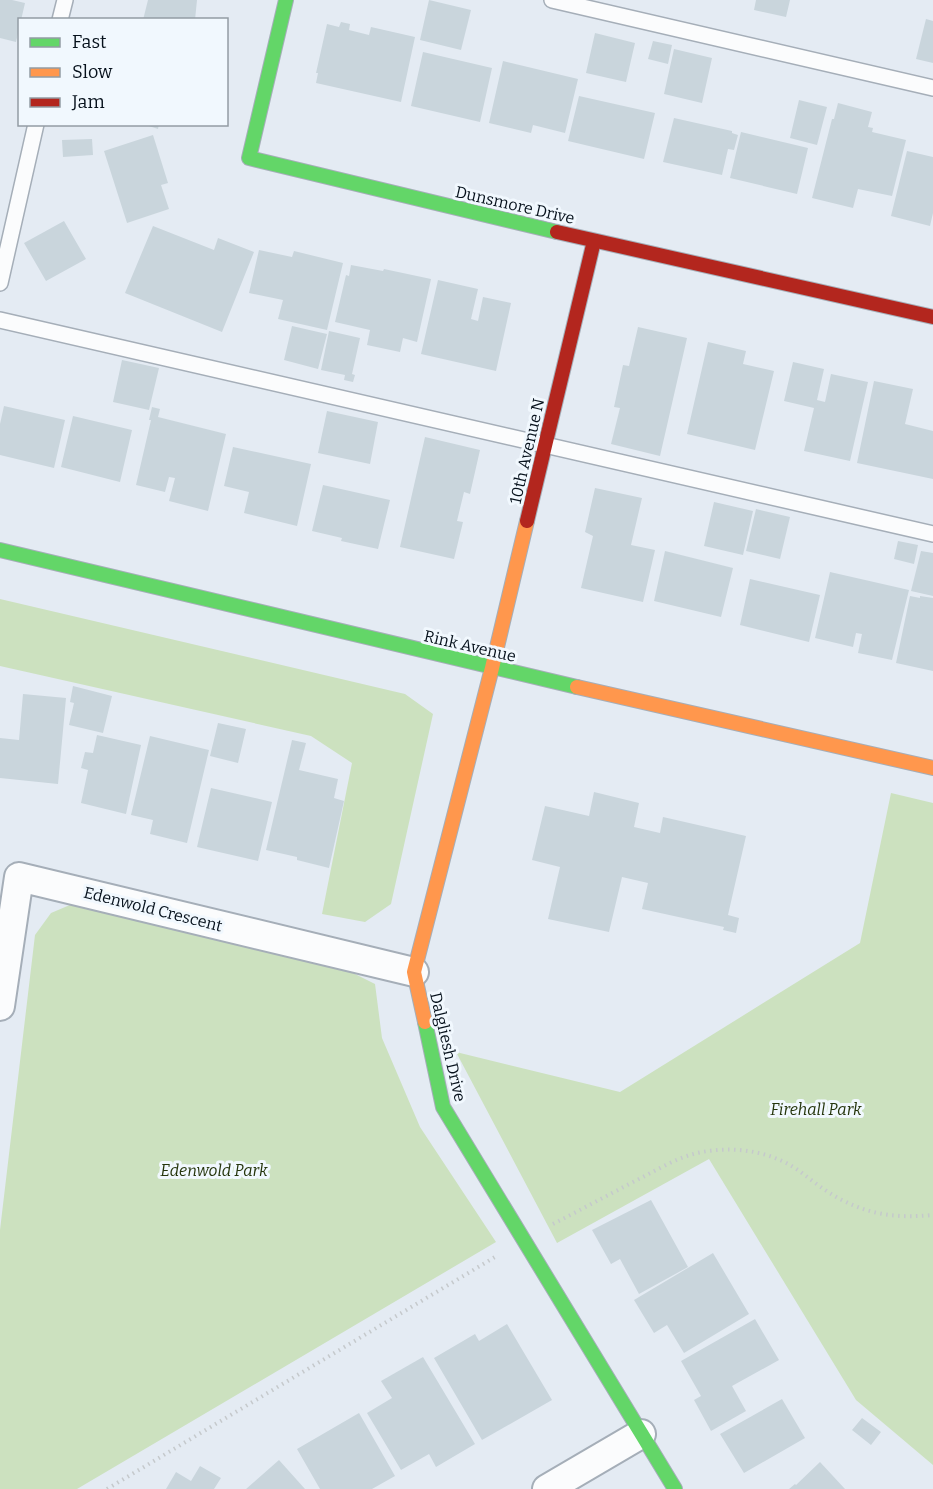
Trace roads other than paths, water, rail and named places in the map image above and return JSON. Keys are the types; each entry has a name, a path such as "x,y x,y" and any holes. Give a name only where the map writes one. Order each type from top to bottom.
{"street":[{"name":"Dunsmore Drive","path":"286,0 249,158 594,241 933,316"},
{"name":"10th Avenue N","path":"492,668 594,241"},
{"name":"Rink Avenue","path":"0,550 492,668 933,768"},
{"name":"Dalgliesh Drive","path":"492,668 414,972 443,1107 675,1489"},
{"name":"Edenwold Crescent","path":"0,1006 19,877 414,972"},
{"path":"547,1489 641,1434"}],"lane":[{"path":"60,18 65,0"},
{"path":"552,0 933,88"},
{"path":"0,283 36,126"},
{"path":"0,320 933,534"}],"park label":[{"name":"Firehall Park","path":"816,1109"},
{"name":"Edenwold Park","path":"214,1170"}]}
